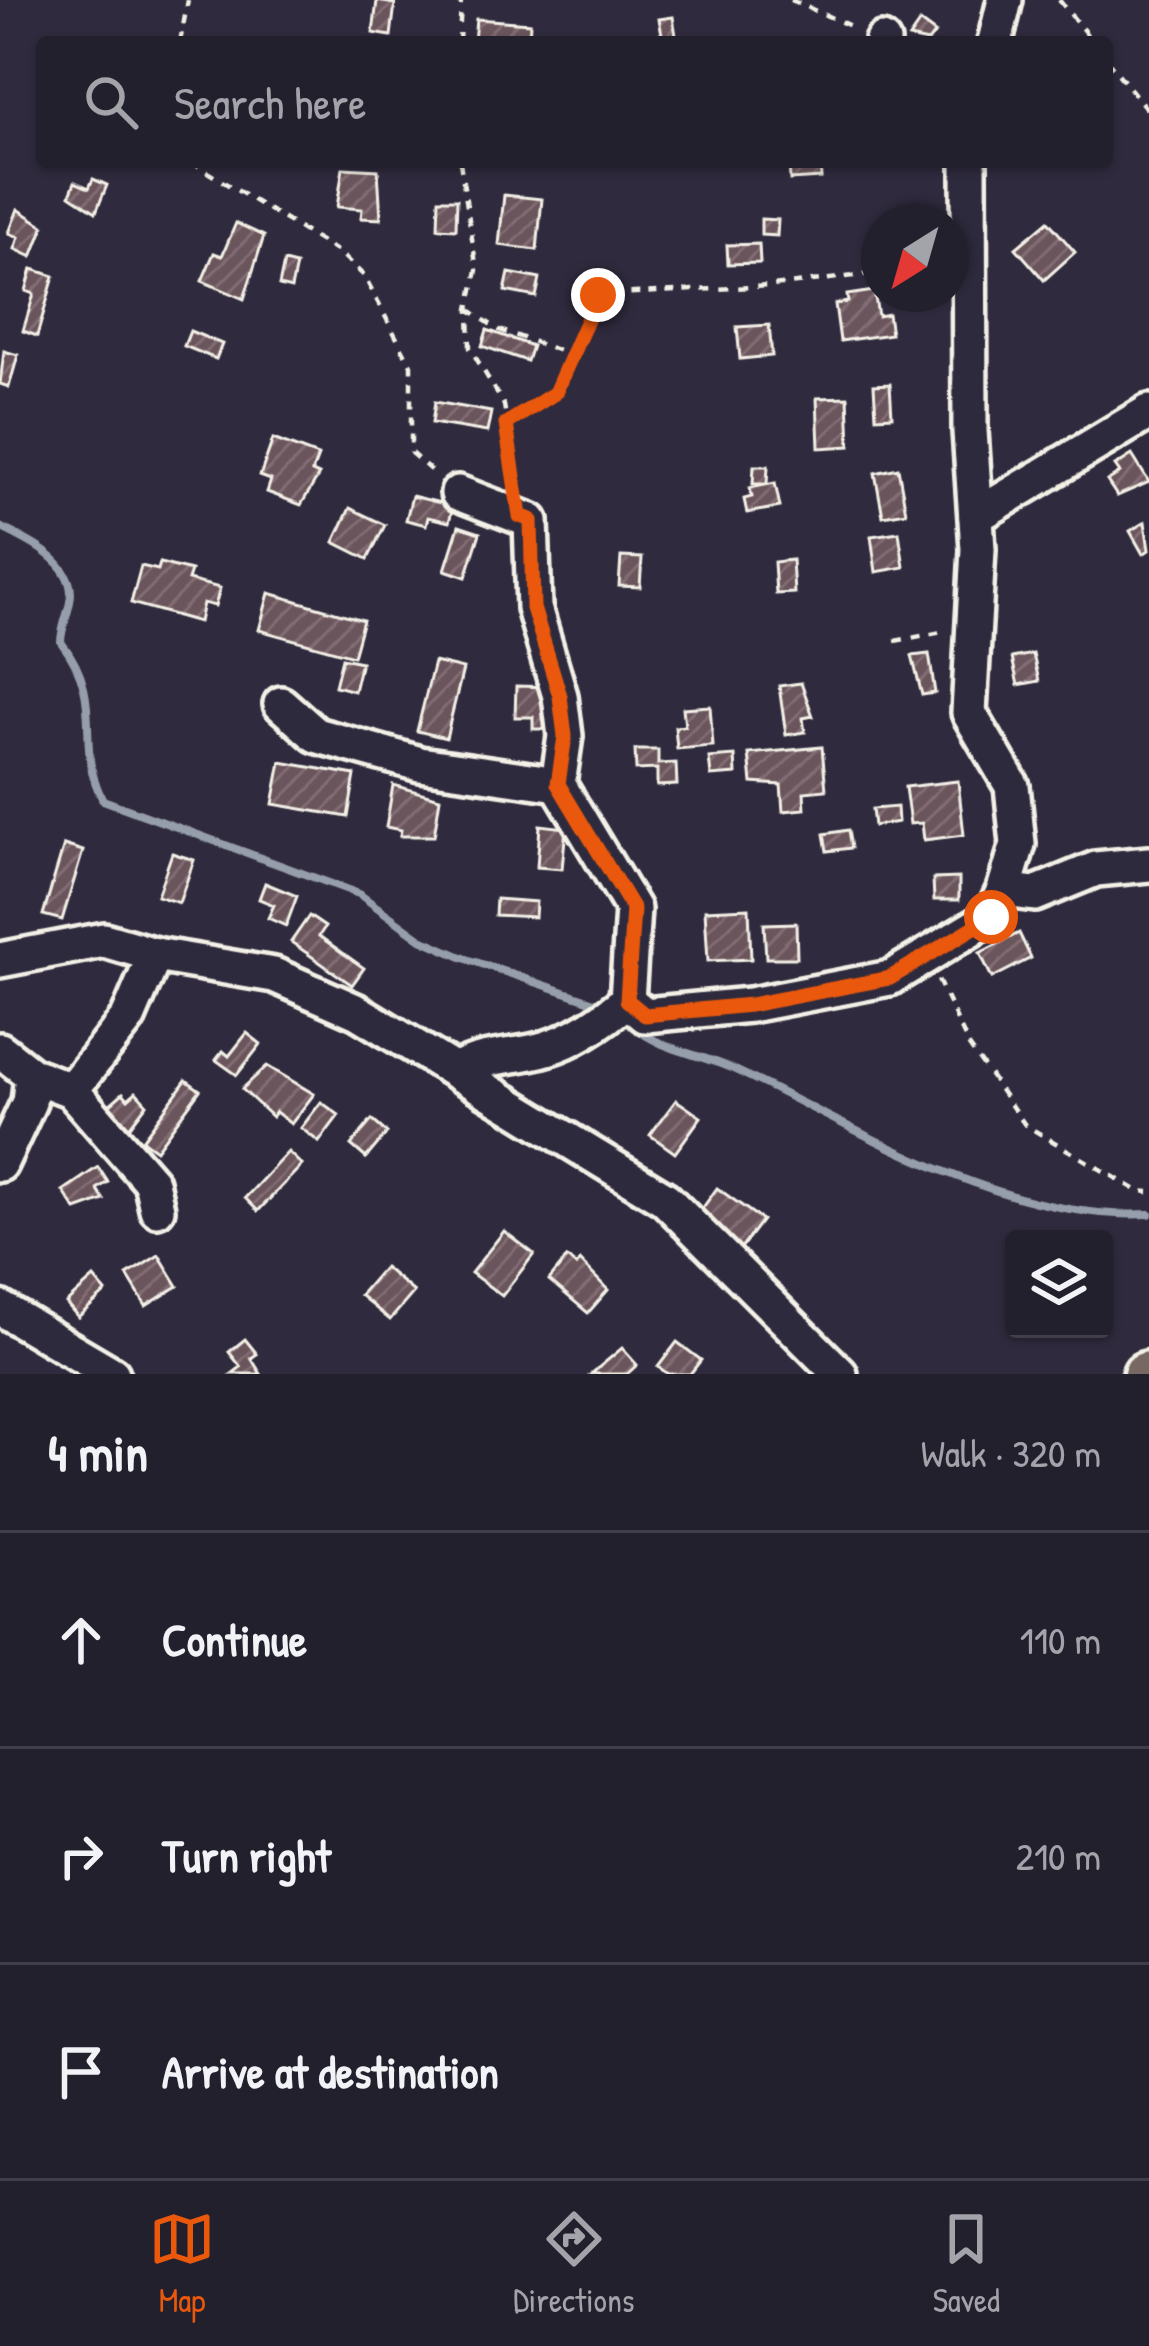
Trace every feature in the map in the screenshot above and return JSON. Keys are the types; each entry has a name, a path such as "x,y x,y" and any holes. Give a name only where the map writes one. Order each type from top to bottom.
{"street":[{"path":"996,36 1005,0"},
{"path":"627,1000 645,1015 750,1005 890,978 991,917 1004,890 1018,844 1012,786 970,713 976,517 966,168"},
{"path":"976,517 1149,412"},
{"path":"456,1071 476,1059 547,1048 602,1022 627,1000 633,909 558,784 565,736 560,696 533,608 531,520 458,493"},
{"path":"281,704 316,735 420,764 558,784"},
{"path":"1004,890 1035,894 1096,869 1149,864"},
{"path":"0,960 104,940 155,955 274,975 358,1012 664,1199 840,1374"},
{"path":"71,1090 128,1018 155,955"},
{"path":"0,1050 32,1075 71,1090 151,1182 157,1209"},
{"path":"0,1163 29,1102 32,1075"},
{"path":"0,1308 112,1374"}],"path":[{"path":"181,36 188,0"},
{"path":"459,36 461,0"},
{"path":"790,0 871,36"},
{"path":"1059,0 1088,36"},
{"path":"1113,67 1149,112"},
{"path":"201,168 341,254 364,276 411,365 411,453 458,493"},
{"path":"461,168 477,270 469,309 470,348 504,405 520,516"},
{"path":"506,424 555,393 598,295 772,286 861,275"},
{"path":"469,309 497,328 571,355"},
{"path":"895,641 938,629 970,636"},
{"path":"926,956 969,1046 1025,1125 1138,1191 1149,1192"}],"building":[{"path":"377,1 395,4 391,36 373,33"},
{"path":"673,17 676,36 648,36 662,34 659,19"},
{"path":"476,19 530,23 529,36 475,36"},
{"path":"920,22 935,33 933,36 910,36"},
{"path":"343,168 378,170 381,219 361,218 362,209 337,207"},
{"path":"789,168 820,168 821,178 790,180"},
{"path":"93,179 107,185 96,212 70,195 75,182 89,188"},
{"path":"504,195 542,199 537,250 499,245"},
{"path":"439,199 457,199 456,229 438,228"},
{"path":"18,209 44,226 32,257 15,249 19,237 9,233"},
{"path":"761,219 778,220 777,236 761,235"},
{"path":"1048,221 1075,252 1044,280 1016,248"},
{"path":"236,223 264,236 244,299 202,281 214,253 222,256"},
{"path":"759,244 760,263 728,264 727,245"},
{"path":"284,262 296,265 291,289 279,286"},
{"path":"32,269 54,276 37,336 23,331 34,294 26,291"},
{"path":"509,273 540,279 536,297 505,291"},
{"path":"861,293 861,312 888,314 891,334 840,341 835,304 848,302 847,295"},
{"path":"769,325 772,356 740,359 737,327"},
{"path":"487,330 532,346 527,361 482,346"},
{"path":"190,331 222,344 216,359 184,346"},
{"path":"4,351 18,355 9,387 0,384"},
{"path":"890,384 892,416 876,417 874,385"},
{"path":"848,397 850,446 819,448 817,398"},
{"path":"435,402 491,412 487,432 432,423"},
{"path":"273,439 318,456 312,472 319,475 301,505 267,492 271,480 260,476"},
{"path":"1132,455 1149,482 1117,496 1107,481 1120,473 1115,466"},
{"path":"754,466 768,466 767,484 753,484"},
{"path":"898,468 906,512 883,516 875,473"},
{"path":"775,483 780,507 747,513 744,499 752,497 750,488"},
{"path":"412,496 453,506 449,522 428,517 426,525 406,520"},
{"path":"350,508 385,525 368,559 334,542"},
{"path":"1145,522 1149,550 1143,554 1130,531"},
{"path":"459,526 480,533 466,577 445,570"},
{"path":"899,532 904,567 876,572 871,536"},
{"path":"621,557 642,558 640,587 619,586"},
{"path":"792,560 794,593 776,594 774,562"},
{"path":"160,563 191,571 188,580 220,588 215,606 203,603 199,622 131,603 141,566 158,570"},
{"path":"269,593 363,620 353,656 259,630"},
{"path":"929,654 935,693 922,695 912,656"},
{"path":"1033,654 1039,681 1018,685 1012,658"},
{"path":"342,658 361,662 354,691 335,686"},
{"path":"434,662 463,669 446,738 417,731"},
{"path":"801,683 813,716 803,718 805,732 786,735 779,686"},
{"path":"516,686 551,687 549,729 533,729 533,717 515,717"},
{"path":"710,706 713,746 677,749 675,727 685,726 683,708"},
{"path":"822,747 826,790 804,792 805,809 783,811 781,785 752,783 749,754"},
{"path":"635,750 658,750 658,764 676,763 677,785 657,786 657,769 636,770"},
{"path":"735,756 736,774 711,776 709,758"},
{"path":"281,762 355,775 348,817 273,804"},
{"path":"958,781 964,835 924,840 922,823 910,824 905,787"},
{"path":"393,785 440,798 434,836 400,836 401,830 386,827"},
{"path":"897,807 898,822 874,826 872,809"},
{"path":"540,825 566,828 562,869 537,867"},
{"path":"848,830 851,848 827,851 824,834"},
{"path":"64,845 83,851 62,920 43,915"},
{"path":"172,853 194,860 179,903 157,896"},
{"path":"959,878 959,900 934,900 933,879"},
{"path":"265,883 297,896 286,926 268,918 274,905 259,899"},
{"path":"496,899 536,902 535,917 495,915"},
{"path":"749,908 751,959 708,961 705,910"},
{"path":"309,916 325,927 319,936 364,968 352,985 291,942"},
{"path":"796,923 797,958 766,958 764,924"},
{"path":"1019,933 1031,958 992,978 980,953"},
{"path":"247,1033 261,1044 237,1075 216,1060 223,1051 229,1056"},
{"path":"267,1066 314,1094 291,1124 276,1112 272,1117 242,1089"},
{"path":"186,1080 200,1090 156,1150 142,1140"},
{"path":"136,1092 147,1104 128,1129 108,1106 123,1093 128,1099"},
{"path":"676,1100 701,1117 675,1153 650,1135"},
{"path":"321,1102 339,1115 319,1142 301,1128"},
{"path":"372,1120 387,1133 366,1158 351,1145"},
{"path":"288,1152 302,1165 258,1211 245,1198"},
{"path":"98,1167 108,1182 97,1189 104,1200 76,1210 63,1191"},
{"path":"717,1188 762,1220 741,1248 697,1216"},
{"path":"504,1231 534,1254 502,1296 471,1273"},
{"path":"159,1255 178,1286 146,1306 127,1275"},
{"path":"567,1258 576,1266 580,1261 608,1290 588,1313 549,1280"},
{"path":"384,1267 414,1292 390,1320 360,1295"},
{"path":"94,1278 106,1292 78,1317 66,1303"},
{"path":"245,1339 257,1354 251,1358 261,1374 232,1374 241,1367 229,1352"},
{"path":"677,1342 701,1360 690,1374 668,1374 658,1367"},
{"path":"622,1348 637,1365 627,1374 591,1374"}],"waterway":[{"path":"0,527 45,552 69,581 71,599 61,642 83,684 90,760 103,800 359,894 421,939 606,1006"},
{"path":"632,1025 655,1041 733,1069 882,1143 987,1187 1094,1213 1149,1214"}],"route":[{"path":"598,295 555,393 539,408 506,424 520,516 531,520 533,608 560,696 565,736 558,784 633,909 627,1000 645,1015 750,1005 890,978 991,917"}]}
